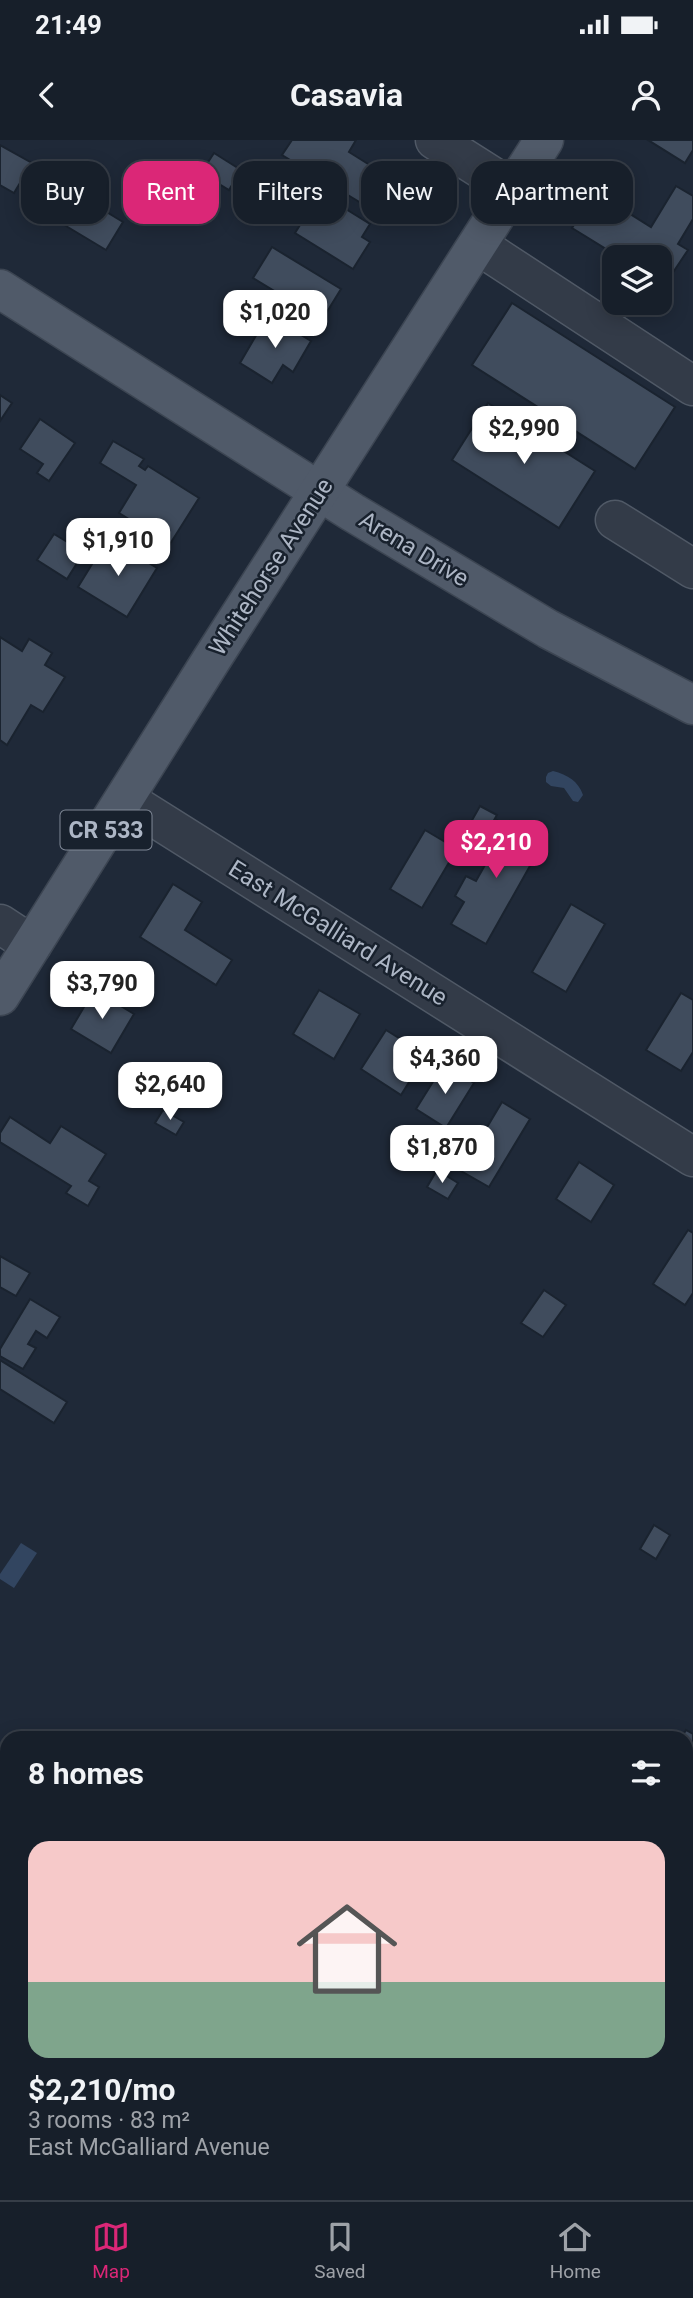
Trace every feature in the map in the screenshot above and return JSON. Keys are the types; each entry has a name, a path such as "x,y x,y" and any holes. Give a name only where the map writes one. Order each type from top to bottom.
{"main road":[{"name":"Whitehorse Avenue","path":"531,161 544,140"},
{"name":"Whitehorse Avenue","path":"0,996 210,662 492,224"},
{"name":"Arena Drive","path":"0,289 321,492 548,629 693,705"}],"street":[{"path":"435,140 471,163"},
{"path":"478,245 693,386"},
{"path":"615,520 693,569"},
{"name":"East McGalliard Avenue","path":"125,799 693,1157"},
{"path":"0,924 32,945"}],"water":[{"path":"553,771 575,782 583,795 578,802 573,801 564,788 551,786 546,782 548,773"},
{"path":"21,1543 37,1553 14,1588 0,1579 0,1574"}],"building":[{"path":"292,140 356,140 349,152 363,161 361,161 361,203 347,194 347,161 292,161 282,155"},
{"path":"648,140 693,140 693,150 685,163"},
{"path":"0,145 28,161 21,161 21,181 14,193 0,185"},
{"path":"214,153 233,165 233,183 229,190 219,184 219,161 209,161"},
{"path":"676,186 693,196 693,219 678,244 688,250 674,271 672,245 602,247 572,228 575,224 633,224 633,216 651,227"},
{"path":"347,210 361,218 361,224 370,224 362,237 370,242 353,269 295,233 301,224 347,224"},
{"path":"109,213 123,222 106,250 63,224 109,224"},
{"path":"272,247 341,289 322,320 253,278"},
{"path":"512,303 675,407 635,469 472,365"},
{"path":"268,315 311,341 293,372 283,365 272,383 240,363"},
{"path":"0,395 12,403 0,421"},
{"path":"488,403 595,471 559,528 452,460"},
{"path":"40,419 75,443 49,481 37,473 43,464 20,449"},
{"path":"113,441 144,459 139,466 145,470 148,466 199,498 170,544 119,513 136,485 100,463"},
{"path":"54,534 84,552 67,579 37,560"},
{"path":"108,538 157,568 127,617 78,587"},
{"path":"0,637 22,651 29,639 52,653 45,665 65,677 43,712 31,705 7,745 0,740"},
{"path":"480,806 497,815 478,848 462,838"},
{"path":"497,820 507,826 510,821 544,841 486,944 451,924 464,902 455,896 466,876 476,881 490,856 480,850"},
{"path":"425,830 457,849 422,908 390,889"},
{"path":"173,884 202,902 185,930 232,960 216,985 140,937"},
{"path":"571,904 605,924 566,992 532,972"},
{"path":"94,990 134,1014 111,1053 71,1029"},
{"path":"319,990 360,1014 334,1059 293,1034"},
{"path":"681,993 693,1000 693,1052 681,1071 646,1050"},
{"path":"386,1030 426,1055 401,1095 361,1069"},
{"path":"444,1064 474,1083 446,1128 416,1109"},
{"path":"502,1102 530,1119 489,1187 461,1171"},
{"path":"163,1110 184,1122 176,1135 155,1123"},
{"path":"10,1117 50,1143 61,1126 106,1154 89,1181 99,1187 88,1206 66,1193 71,1186 0,1142 0,1133"},
{"path":"579,1162 614,1185 591,1222 556,1199"},
{"path":"437,1170 458,1183 448,1199 427,1187"},
{"path":"688,1230 693,1233 693,1293 685,1305 653,1284"},
{"path":"0,1256 30,1273 16,1296 0,1287"},
{"path":"544,1290 566,1305 543,1337 521,1323"},
{"path":"30,1299 60,1317 47,1338 36,1331 28,1344 36,1348 23,1369 0,1356 0,1349"},
{"path":"0,1360 67,1402 54,1423 0,1389"},
{"path":"654,1525 670,1535 656,1559 640,1549"}]}
